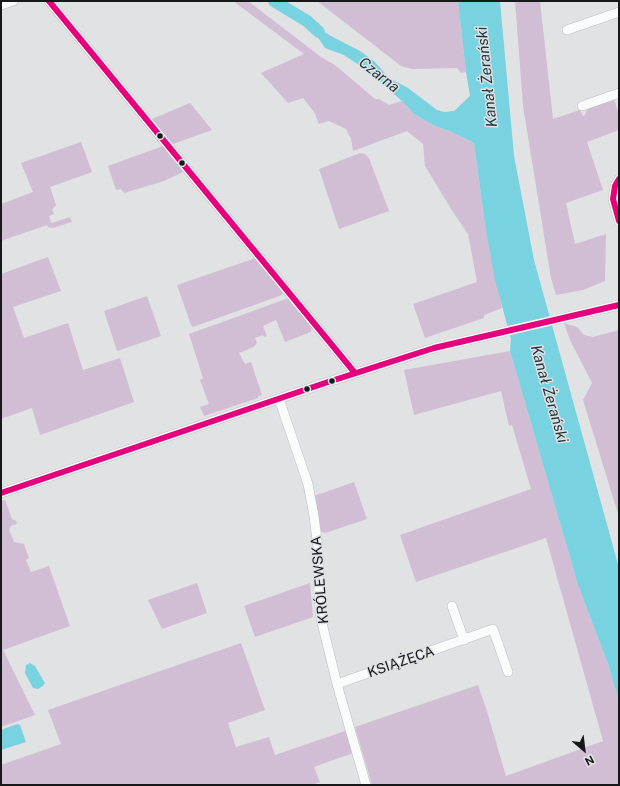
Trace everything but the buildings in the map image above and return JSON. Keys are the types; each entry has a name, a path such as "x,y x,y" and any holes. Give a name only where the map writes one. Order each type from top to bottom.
{"street":[{"path":"1,5 13,1"},
{"path":"49,1 355,373"},
{"path":"567,30 619,12"},
{"path":"582,106 619,93"},
{"path":"619,179 615,186 613,199 619,221"},
{"path":"1,493 279,398 434,348 619,305"},
{"name":"KRÓLEWSKA","path":"279,398 308,484 318,548 320,613 337,684 366,785"},
{"path":"452,606 464,640"},
{"name":"KSIĄŻĘCA","path":"337,684 493,629 508,672"}],"shaded area":[{"path":"233,1 248,1 321,57 335,65 375,99 379,99 389,105 402,101 414,114 435,126 452,132 474,143 485,225 502,308 484,315 484,318 425,338 413,304 477,282 468,234 425,166 423,144 407,131 353,151 351,139 346,129 329,121 319,124 314,112 303,98 288,103 261,73 304,54"},
{"path":"317,1 458,1 466,72 461,73 457,68 412,69 401,66"},
{"path":"515,1 540,1 553,119 580,110 583,116 585,115 587,109 614,99 619,115 619,130 587,142 603,190 566,203 575,244 606,234 605,281 583,290 556,295 551,278 523,106"},
{"path":"190,103 212,130 173,144 152,119"},
{"path":"81,142 92,172 50,187 56,205 52,210 54,214 49,216 51,223 70,217 72,222 53,228 48,227 47,225 1,241 1,204 33,192 21,163"},
{"path":"163,146 183,171 181,173 164,181 124,193 121,189 116,190 108,166"},
{"path":"360,153 365,154 369,158 389,211 339,229 319,169"},
{"path":"48,257 61,291 13,307 24,338 68,323 83,370 120,358 134,402 40,435 32,408 1,419 1,274"},
{"path":"256,258 283,292 282,295 193,327 177,285"},
{"path":"147,296 161,336 117,351 104,311"},
{"path":"286,299 292,300 312,325 311,332 285,342 276,320 263,326 267,336 264,337 263,335 255,338 257,343 254,347 239,353 245,364 251,362 262,395 258,396 258,398 204,416 200,407 209,404 200,380 203,378 189,334"},
{"path":"564,323 577,327 584,335 593,337 619,330 619,517 583,400 592,383 570,340"},
{"path":"510,351 578,585 608,664 619,701 619,785 372,785 355,727 478,685 506,776 603,741 546,538 416,582 400,535 531,489 512,425 509,426 501,391 414,415 404,370"},
{"path":"354,482 367,519 325,533 321,532 314,496"},
{"path":"5,500 12,519 16,521 17,524 11,526 9,529 14,542 24,544 29,558 26,560 31,572 49,566 70,626 3,650 35,715 1,727 1,501"},
{"path":"197,583 207,613 162,629 148,600"},
{"path":"310,583 313,617 255,637 244,606"},
{"path":"241,643 265,710 228,723 236,747 269,737 275,755 345,731 353,753 314,767 320,782 312,785 1,785 1,765 61,744 48,710"}],"water":[{"name":"Kanał Żerański","path":"458,1 500,1 514,156 534,260 619,568 619,701 608,664 578,585 510,351 511,339 495,280 485,225 474,143 452,132 435,126 414,114 402,101 365,69 344,55 325,48 307,21 331,36 360,51 374,61 389,78 408,88 437,110 444,112 454,111 470,96"},
{"path":"30,663 35,666 45,683 38,689 33,688 25,673 26,665"},
{"path":"17,724 20,725 26,742 1,750 1,730"}],"waterway":[{"name":"Czarna","path":"274,1 307,21 319,32"}],"transit line":[{"path":"49,1 355,373"},
{"path":"619,179 615,186 613,199 619,221"},
{"path":"1,493 328,382 434,348 619,305"}]}
